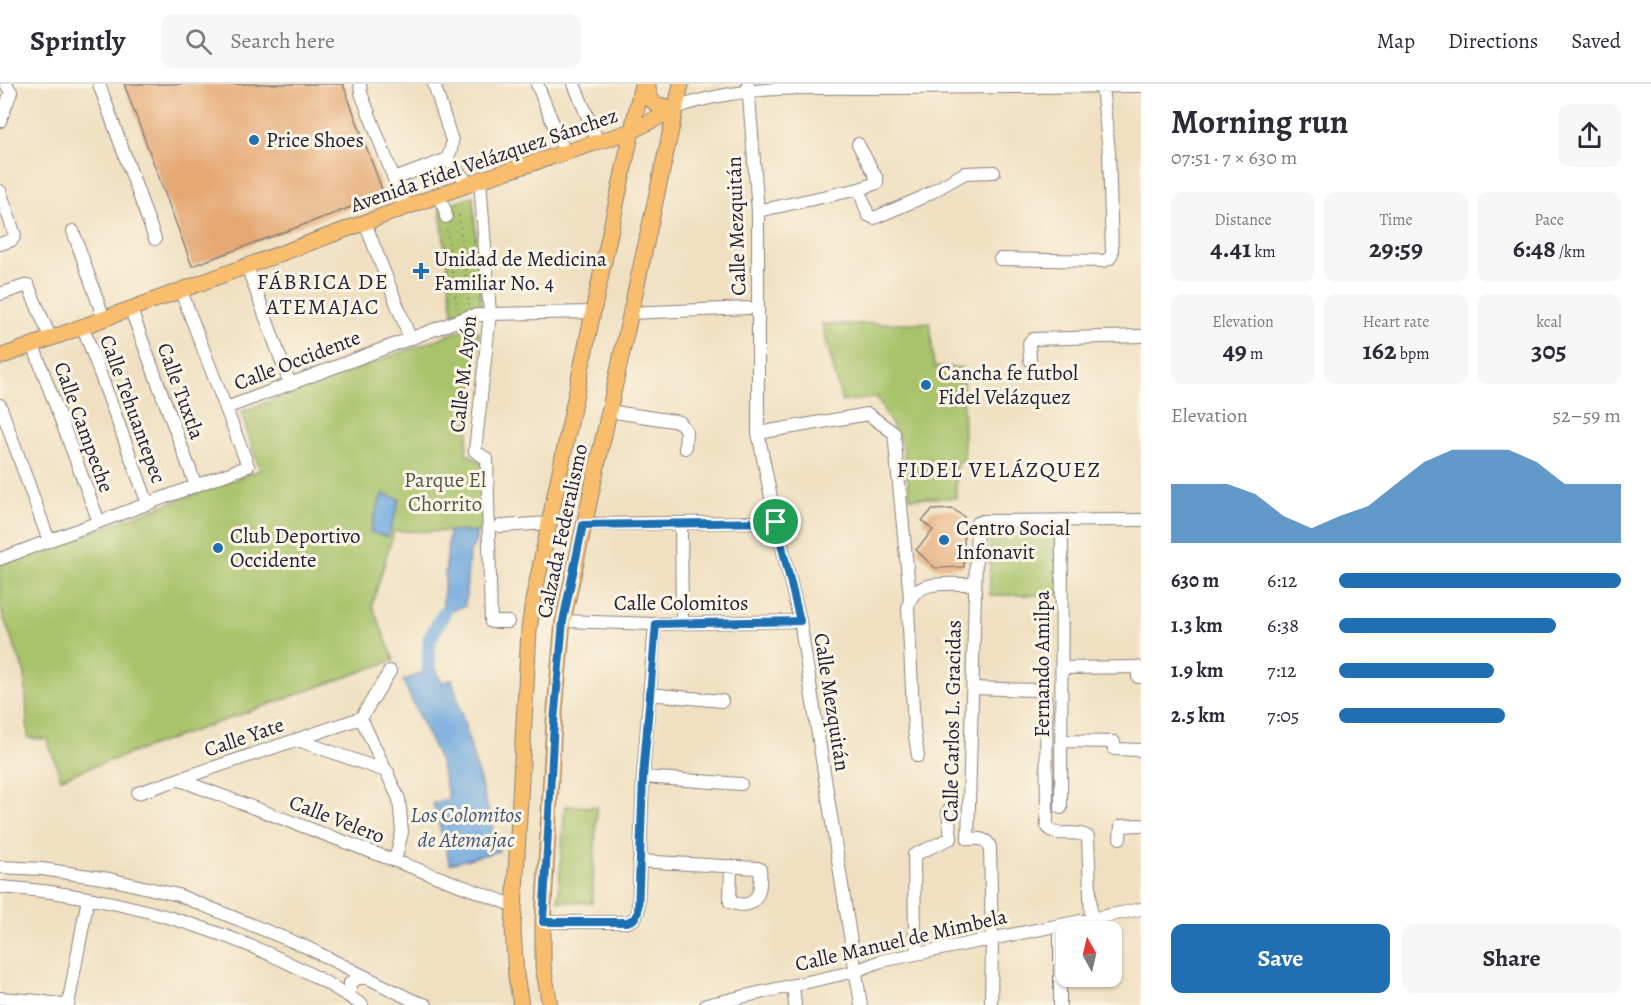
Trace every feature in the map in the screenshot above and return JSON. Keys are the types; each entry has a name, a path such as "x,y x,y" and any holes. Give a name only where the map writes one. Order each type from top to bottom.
{"main road":[{"name":"Calzada Federalismo","path":"521,1005 514,953 515,906 526,663 533,602 642,84"},
{"path":"648,84 648,93 656,105 676,108"},
{"name":"Calzada Federalismo","path":"550,1005 543,966 543,922 554,722 563,621 681,84"},
{"name":"Avenida Fidel Velázquez Sánchez","path":"0,357 438,195 632,131 676,108"}],"street":[{"path":"0,121 11,92 6,84"},
{"path":"99,84 155,239"},
{"path":"360,84 361,93 405,207"},
{"path":"394,179 447,159 452,150 452,141 434,84"},
{"path":"537,84 565,153"},
{"path":"574,84 598,142"},
{"name":"Avenida Fidel Velázquez Sánchez","path":"676,108 748,87 1141,86"},
{"name":"Calle Mezquitán","path":"748,87 758,211 758,433 776,522 800,621 861,1005"},
{"path":"1000,260 1104,261 1110,258 1112,253 1109,152 1102,87"},
{"path":"758,211 877,183 858,144"},
{"path":"447,159 475,182"},
{"path":"859,189 868,216 874,218 921,198 965,173 994,172"},
{"name":"Calle M. Ayón","path":"475,182 490,314 475,452 487,459 491,622 508,622"},
{"path":"0,191 15,235 12,240 0,244"},
{"path":"438,195 446,217"},
{"path":"365,223 410,338"},
{"path":"73,231 104,319"},
{"path":"247,266 290,384"},
{"path":"0,294 28,285 51,339"},
{"path":"0,559 248,466 181,291"},
{"path":"629,313 749,308"},
{"name":"Calle Tuxtla","path":"131,309 195,486"},
{"name":"Calle Occidente","path":"226,408 464,318 490,314 593,312"},
{"name":"Calle Tehuantepec","path":"83,327 148,504"},
{"path":"1030,360 1029,343 1032,339 1141,336"},
{"name":"Calle Campeche","path":"33,345 99,522"},
{"path":"0,405 49,541"},
{"path":"608,411 680,422 686,431 685,448"},
{"path":"758,433 868,414 894,433 910,598 908,606 914,730 918,756"},
{"path":"1062,520 1141,520"},
{"name":"Calle Carlos L. Gracidas","path":"992,939 990,847 984,839 969,838 976,523 1062,520"},
{"name":"Fernando Amilpa","path":"1061,808 1062,520"},
{"path":"583,525 776,522"},
{"path":"500,526 550,524"},
{"path":"681,524 682,623"},
{"path":"910,598 920,588 928,585 975,584"},
{"name":"Calle Colomitos","path":"563,621 656,624 800,621"},
{"path":"543,922 627,922 634,919 638,912 643,777 656,624"},
{"path":"1062,668 1138,667 1138,677 1141,677"},
{"path":"390,671 361,718 399,799 402,832 395,861"},
{"path":"972,688 1037,690 1045,695 1047,826 1054,833 1083,833 1088,837 1091,919"},
{"path":"649,694 722,701"},
{"name":"Calle Yate","path":"138,793 361,718"},
{"path":"298,740 388,772"},
{"path":"1061,741 1114,742 1114,749 1141,750"},
{"path":"643,777 741,784"},
{"name":"Calle Velero","path":"180,780 515,906"},
{"path":"918,953 915,941 914,855 951,838 948,812"},
{"path":"1120,838 1121,826 1141,825"},
{"path":"639,861 731,866"},
{"path":"0,867 42,869 109,879 178,895 304,946 366,978 426,1005"},
{"path":"0,887 88,898 155,913 201,928 292,964 362,1005"},
{"path":"69,1005 88,898"},
{"name":"Calle Manuel de Mimbela","path":"1081,921 1141,909"},
{"name":"Calle Manuel de Mimbela","path":"706,1005 856,971 881,961 1056,926"},
{"path":"991,1005 992,939"},
{"path":"330,985 337,985 344,981 345,973 342,965"},
{"path":"350,997 350,983 358,978 366,978"},
{"path":"793,985 795,1005"},
{"path":"1060,987 1060,1005"},
{"path":"0,998 62,1005"}],"path":[{"path":"459,207 464,318"},
{"path":"446,217 464,318"}],"green space":[{"path":"473,196 481,305 453,314 440,208"},
{"path":"930,323 934,367 963,368 964,462 956,463 956,498 910,498 903,446 877,397 842,402 822,324"},
{"name":"Club Deportivo Occidente","path":"472,326 479,332 466,453 483,464 486,532 394,531 372,605 394,660 61,778 47,739 28,738 25,674 0,608 0,565 260,470 241,412"},
{"path":"990,530 1066,531 1065,595 990,595"},
{"path":"565,806 597,807 592,903 558,901"}],"water":[{"path":"382,494 400,499 388,537 370,532"},
{"path":"449,531 476,532 476,540 469,554 465,606 442,613"},
{"name":"Los Colomitos de Atemajac","path":"435,667 442,683 452,679 499,851 450,864 433,803 449,799 440,762 403,681"}],"building":[{"name":"Price Shoes","path":"124,84 343,84 384,195 192,266"},
{"name":"Centro Social Infonavit","path":"953,509 964,517 964,567 935,568 916,550 933,530 922,521 932,510"}],"waterway":[{"path":"429,669 429,640 444,613"}],"place":[{"name":"Price Shoes","path":"254,140"},
{"name":"Unidad de Medicina Familiar No. 4","path":"421,271"},
{"name":"Cancha fe futbol Fidel Velázquez","path":"926,385"},
{"name":"Centro Social Infonavit","path":"944,540"},
{"name":"Club Deportivo Occidente","path":"218,548"}],"district":[{"name":"FÁBRICA DE ATEMAJAC","path":"323,294"},
{"name":"FIDEL VELÁZQUEZ","path":"999,469"}],"route":[{"path":"776,522 800,621 656,624 643,777 638,912 634,919 627,922 543,922 554,722 563,621 583,525 776,522"}],"park label":[{"name":"Parque El Chorrito","path":"445,492"}]}
